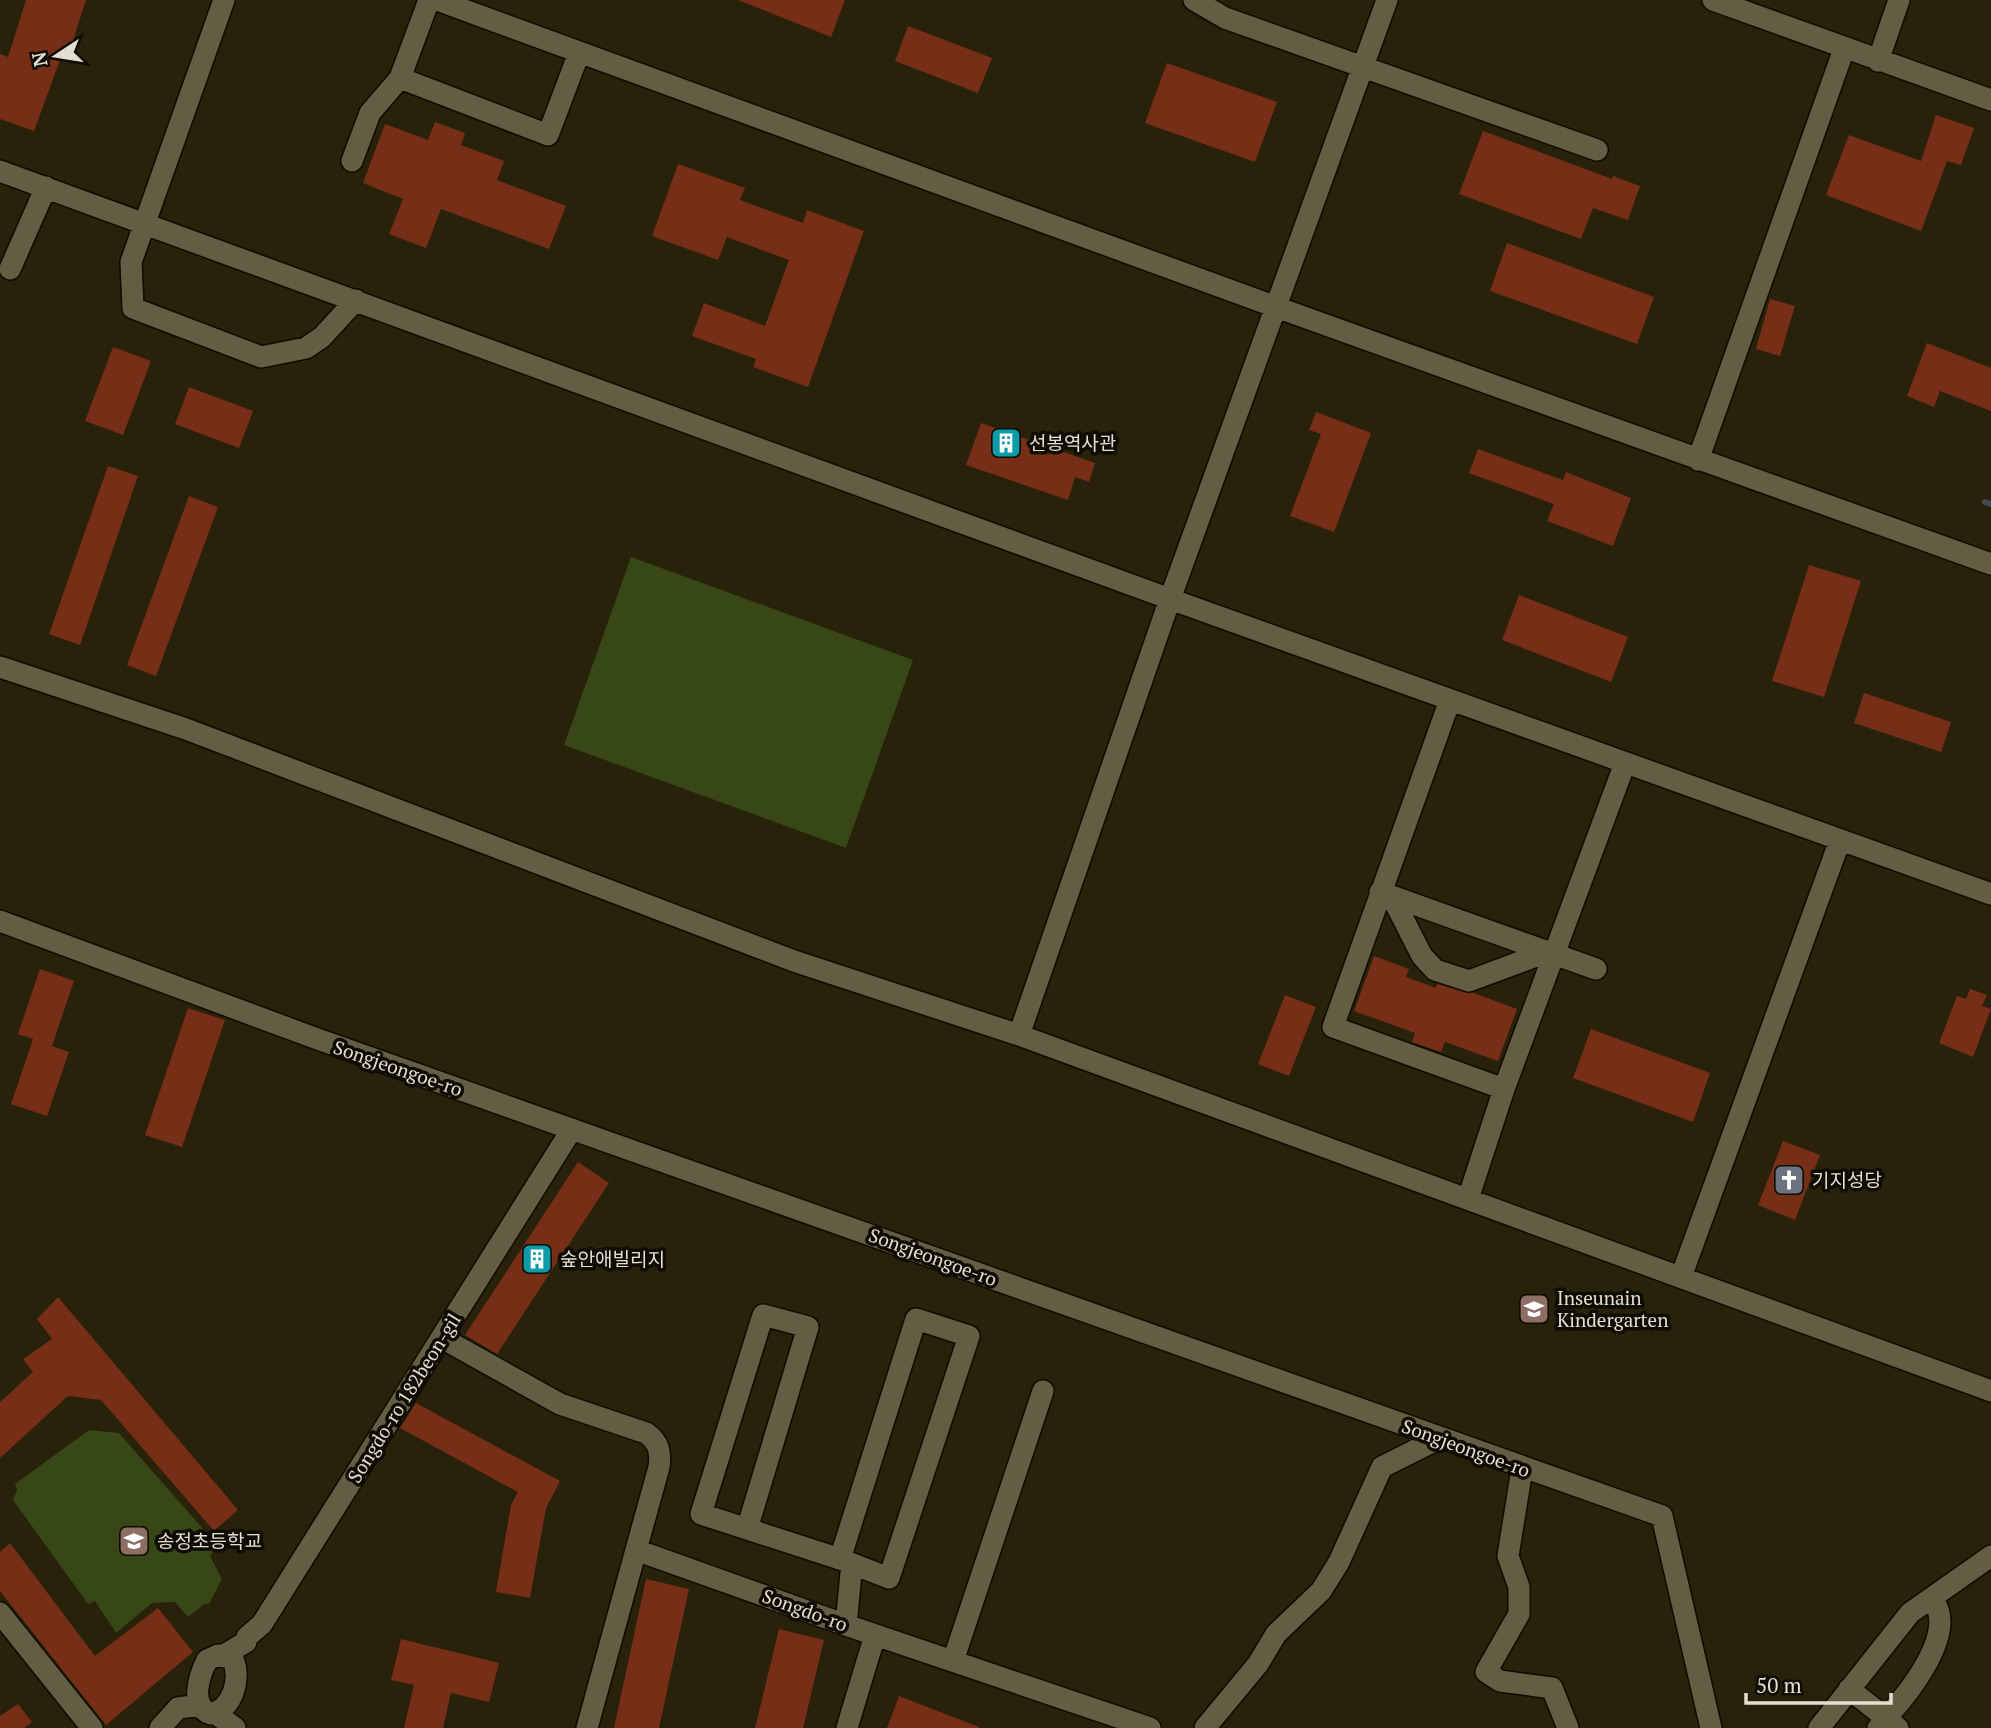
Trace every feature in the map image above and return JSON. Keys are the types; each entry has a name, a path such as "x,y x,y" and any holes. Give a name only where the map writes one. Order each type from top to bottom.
{"street":[{"path":"224,0 131,262 133,308 261,357 306,348 323,337 356,300"},
{"path":"352,161 370,113 400,78 429,0"},
{"path":"437,0 1276,307 1991,564"},
{"path":"1194,0 1225,18 1362,69 1597,150"},
{"path":"1018,1035 1170,599 1387,0"},
{"path":"1713,0 1991,100"},
{"path":"1878,61 1899,0"},
{"path":"1698,460 1844,49"},
{"path":"400,78 548,135 579,53"},
{"path":"0,171 146,222 1170,599 1991,894"},
{"path":"10,269 46,187"},
{"path":"0,667 186,729 794,961 1018,1035 1991,1391"},
{"path":"1450,700 1386,895 1333,1027 1504,1089"},
{"path":"1468,1199 1551,953 1625,763"},
{"path":"1681,1277 1840,840"},
{"path":"1386,895 1596,969"},
{"path":"1386,895 1422,956 1435,970 1469,981 1551,953"},
{"name":"Songjeongoe-ro","path":"0,921 312,1037 1522,1469 1662,1516 1710,1728"},
{"name":"Songdo-ro 182beon-gil","path":"224,1655 246,1642 247,1636 262,1623 572,1129"},
{"path":"747,1529 808,1327 763,1315 701,1514 747,1529 849,1562 890,1578 969,1336 916,1319 849,1562 851,1573 846,1625"},
{"path":"442,1338 550,1399 654,1438 661,1456 587,1728"},
{"path":"953,1661 1043,1391"},
{"path":"1205,1728 1258,1664 1276,1634 1321,1591 1339,1562 1382,1467 1438,1439"},
{"path":"1522,1469 1508,1556 1520,1587 1519,1614 1486,1672 1500,1681 1552,1688 1568,1728"},
{"name":"Songdo-ro","path":"636,1550 846,1625 1150,1728"},
{"path":"1819,1728 1910,1613 1933,1600 1991,1556"},
{"path":"1849,1689 1887,1725 1918,1682 1933,1647 1940,1620 1939,1608 1933,1600"},
{"path":"0,1613 92,1728"},
{"path":"847,1728 875,1635"},
{"path":"160,1728 178,1708 208,1709 223,1710 229,1701 236,1675 233,1659 224,1655 211,1657 202,1670 198,1687 208,1709 235,1728"}],"green space":[{"path":"631,557 913,660 846,848 564,745"},
{"path":"89,1430 119,1433 218,1546 210,1556 222,1579 209,1604 204,1604 188,1617 175,1602 152,1603 116,1633 95,1601 88,1604 13,1500 17,1490 15,1484"}],"building":[{"path":"26,0 86,0 66,62 60,60 34,131 0,119 0,54 8,57"},
{"path":"738,0 845,0 831,37"},
{"path":"908,26 992,58 978,93 895,61"},
{"path":"1167,63 1277,102 1255,162 1145,123"},
{"path":"1936,115 1974,128 1961,165 1947,161 1921,231 1826,195 1849,135 1921,161"},
{"path":"435,122 465,133 461,145 504,161 497,180 566,206 549,249 441,209 426,248 389,234 403,199 363,183 385,124 428,140"},
{"path":"1483,131 1612,179 1613,176 1640,186 1628,220 1593,208 1581,239 1459,194"},
{"path":"678,164 745,188 740,200 803,223 807,210 864,231 808,387 753,367 756,359 692,336 704,303 765,326 789,260 727,237 718,260 652,236"},
{"path":"1507,243 1654,297 1637,344 1490,291"},
{"path":"1770,299 1795,306 1780,356 1756,349"},
{"path":"1927,343 1991,368 1991,411 1940,391 1934,407 1907,396"},
{"path":"113,347 151,361 123,435 85,421"},
{"path":"189,387 253,411 239,448 175,424"},
{"path":"1316,412 1371,433 1334,532 1290,516 1321,434 1309,430"},
{"name":"선봉역사관","path":"981,423 1095,463 1089,482 1075,477 1068,500 966,465"},
{"path":"1478,449 1563,480 1566,472 1631,498 1613,546 1547,521 1554,504 1469,473"},
{"path":"108,466 138,476 80,645 49,634"},
{"path":"189,496 218,507 156,676 127,665"},
{"path":"1809,565 1861,581 1824,697 1772,681"},
{"path":"1519,595 1628,637 1611,682 1502,640"},
{"path":"1864,693 1951,722 1941,752 1854,723"},
{"path":"1374,956 1409,969 1406,977 1436,988 1437,984 1474,993 1517,1009 1498,1061 1445,1042 1441,1052 1412,1042 1415,1033 1354,1011"},
{"path":"40,969 74,981 52,1046 69,1052 47,1116 11,1104 33,1039 18,1034"},
{"path":"1970,989 1987,995 1982,1006 1991,1009 1973,1057 1939,1043 1957,996 1966,999"},
{"path":"1285,995 1316,1007 1289,1076 1258,1064"},
{"path":"188,1008 225,1020 182,1147 145,1135"},
{"path":"1591,1029 1710,1073 1693,1122 1573,1078"},
{"name":"기지성당","path":"1783,1141 1820,1155 1795,1220 1758,1205"},
{"name":"숲안애빌리지","path":"578,1162 609,1183 497,1354 465,1335"},
{"path":"58,1297 238,1510 214,1531 101,1400 68,1396 0,1458 0,1402 33,1372 23,1359 52,1339 37,1319"},
{"path":"416,1403 560,1481 546,1508 530,1598 496,1592 511,1505 518,1492 400,1428"},
{"path":"10,1543 95,1656 158,1608 193,1652 106,1725 0,1591 0,1552"},
{"path":"646,1579 689,1589 659,1728 614,1728"},
{"path":"779,1629 824,1640 803,1728 755,1728"},
{"path":"401,1639 499,1663 489,1702 451,1693 443,1728 404,1728 414,1685 391,1680"},
{"path":"899,1696 979,1727 887,1728"},
{"path":"18,1704 32,1722 24,1728 0,1728 0,1716"}],"waterway":[{"path":"1985,502 1991,504"}],"place":[{"name":"선봉역사관","path":"1006,443"},
{"name":"기지성당","path":"1789,1180"},
{"name":"숲안애빌리지","path":"537,1259"},
{"name":"Inseunain Kindergarten","path":"1534,1309"},
{"name":"송정초등학교","path":"134,1541"}]}
